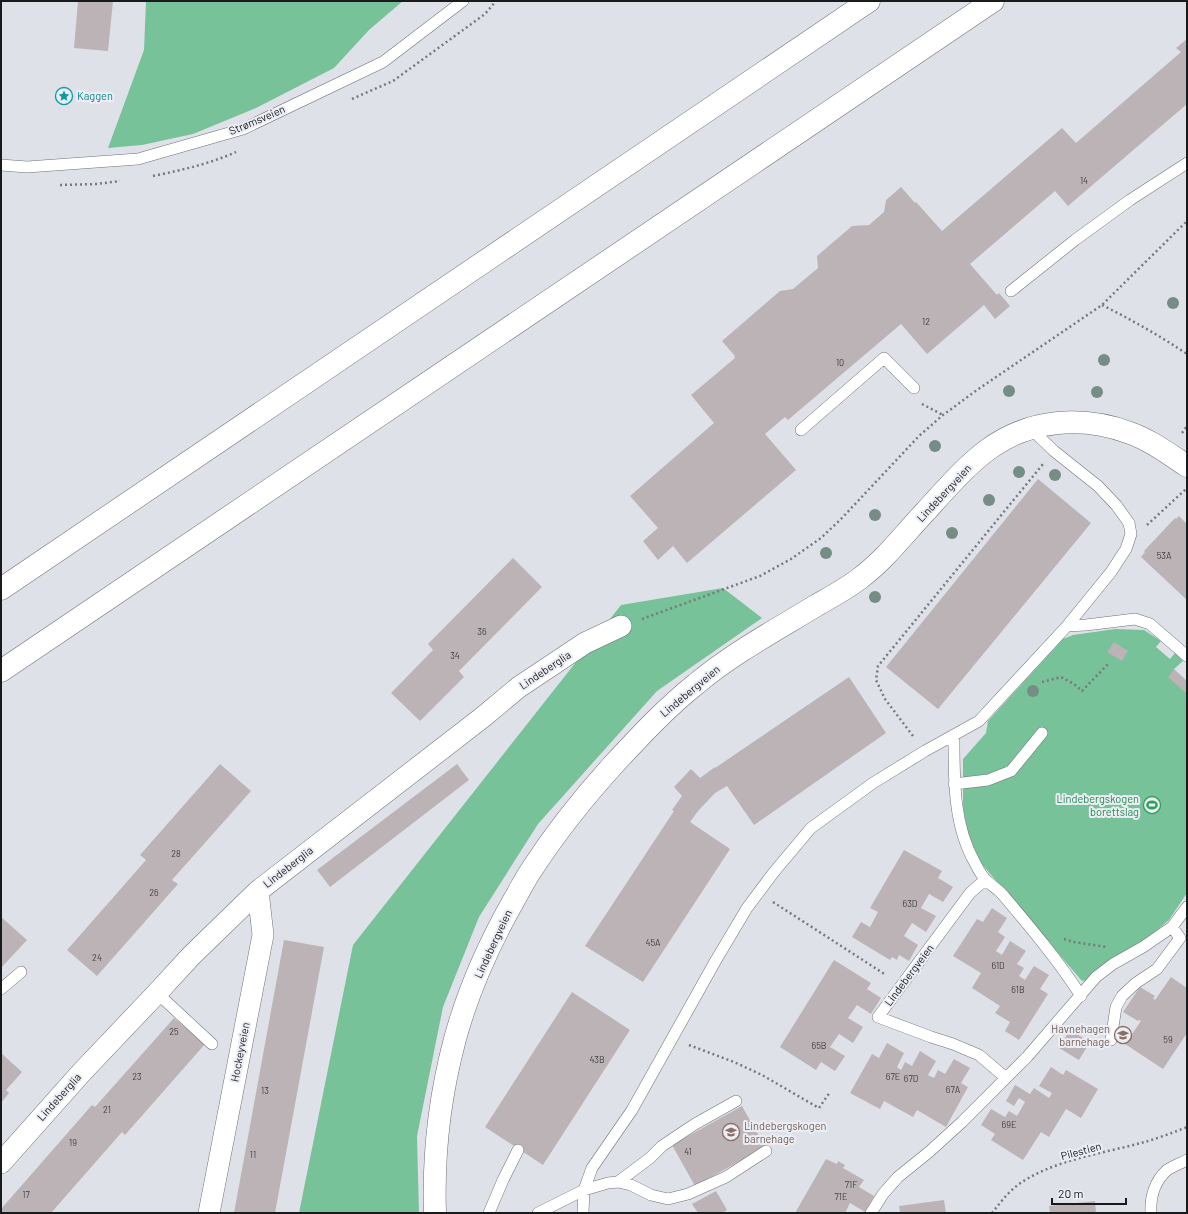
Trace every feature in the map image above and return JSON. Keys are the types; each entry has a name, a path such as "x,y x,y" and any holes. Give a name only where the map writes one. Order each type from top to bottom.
{"main road":[{"path":"1,589 869,1"},
{"path":"1,671 994,1"},
{"name":"Lindebergveien","path":"435,1213 435,1166 439,1121 447,1076 455,1038 485,955 530,870 560,828 601,778 640,736 696,684 744,648 858,579 901,541 923,514 972,463 989,449 1009,437 1030,428 1061,422 1083,422 1110,426 1133,434 1163,450 1187,466"}],"street":[{"name":"Lindeberglia","path":"1,1163 81,1073 191,956 258,891 483,717 519,687 585,643 621,626"},
{"name":"Hockeyveien","path":"209,1213 263,935 258,891"}],"lane":[{"name":"Strømsveien","path":"1,165 27,167 138,160 243,129 383,62 463,1"},
{"path":"1011,291 1075,240 1130,200 1187,163"},
{"path":"801,430 884,358 914,388"},
{"path":"583,1213 584,1190 592,1168 632,1110 716,960 747,908 774,872 810,828 873,783 925,751 979,721 1067,626 1110,572 1126,549 1131,534 1129,523 1116,505 1098,486 1054,451 1030,428"},
{"path":"1067,626 1086,626 1135,619 1150,624 1187,656"},
{"path":"954,784 988,780 1011,771 1042,733"},
{"path":"954,736 954,784 956,808 964,837 974,862 985,880 1000,892 1037,936 1068,976 1080,996"},
{"name":"Lindebergveien","path":"985,880 970,893 878,1017 953,1044 979,1056 1006,1078"},
{"path":"871,1213 883,1194 898,1177 962,1122 1027,1058 1096,977 1113,964 1137,951 1172,927 1187,907"},
{"path":"1111,1040 1116,1007 1122,996 1136,982 1157,969 1180,938 1172,927"},
{"path":"1,989 20,972"},
{"path":"157,993 212,1044"},
{"path":"618,1182 650,1158 662,1146 695,1124 736,1101"},
{"path":"490,1213 503,1180 518,1150"},
{"path":"538,1213 584,1190 608,1182 618,1182 631,1185 651,1195 668,1199 688,1194 726,1177 766,1151"},
{"path":"1151,1213 1151,1200 1154,1187 1160,1178 1168,1170 1187,1160"}],"path":[{"path":"621,626 760,576 791,559 821,538 841,519 919,436 943,415 977,390 1102,305 1187,221"},
{"path":"1102,305 1167,340 1187,354"},
{"path":"927,407 943,415"},
{"path":"916,741 885,699 876,680 878,666 1054,451"},
{"path":"1131,534 1144,529 1187,487"},
{"path":"1010,689 1061,677 1074,684 1082,691 1109,663"},
{"path":"758,893 875,968"},
{"path":"1037,936 1050,934 1074,942 1101,946 1128,946 1137,951"},
{"path":"698,1048 762,1075 819,1108 830,1092"},
{"name":"Pilestien","path":"992,1213 1002,1200 1019,1184 1059,1164 1142,1143 1187,1127"}],"green space":[{"path":"146,1 403,1 369,30 334,68 256,108 193,134 142,145 108,148 144,50"},
{"path":"723,588 762,618 657,691 538,824 479,917 443,1007 417,1136 419,1213 299,1213 353,945 621,605"},
{"path":"1115,629 1144,630 1161,641 1156,647 1170,659 1175,653 1183,661 1174,669 1187,694 1187,893 1169,920 1150,936 1102,968 1088,980 1082,981 980,862 967,831 963,806 963,759 986,733 988,721 1063,639 1073,635"}],"building":[{"path":"78,1 113,1 108,51 74,48"},
{"path":"1187,39 1187,104 1068,206 1055,191 970,264 997,295 999,293 1010,306 995,319 984,305 927,354 901,324 788,420 785,417 765,434 796,470 687,563 673,546 658,560 643,541 658,528 630,496 714,423 691,395 735,358 735,356 722,341 780,291 793,289 818,268 817,256 852,226 869,225 884,212 886,200 901,187 942,231 1062,128 1076,143 1181,52 1176,48"},
{"path":"1038,479 1091,523 938,709 886,667"},
{"path":"1179,516 1187,524 1187,600 1141,557 1145,552 1144,551 1175,518 1176,519"},
{"path":"513,558 542,587 459,671 464,677 420,721 391,693 433,650 428,644"},
{"path":"1114,642 1128,651 1122,661 1107,652"},
{"path":"1174,669 1187,681 1187,694 1168,677"},
{"path":"849,677 886,733 754,825 727,786 715,793 690,822 730,849 643,982 585,946 674,811 672,810 682,796 674,787 691,769 700,778"},
{"path":"220,764 251,791 172,880 178,884 97,976 67,950 146,860 140,855"},
{"path":"457,764 469,780 330,887 317,870"},
{"path":"904,850 942,871 938,878 953,887 943,902 929,894 921,908 936,916 926,932 912,923 904,936 918,945 909,961 899,955 897,960 892,957 890,960 852,937 861,922 870,927 878,912 870,908"},
{"path":"992,908 1007,918 998,932 1005,937 996,951 1002,955 1010,941 1026,951 1017,964 1024,968 1019,976 1025,980 1034,966 1049,975 1040,989 1048,994 1019,1040 1005,1031 1010,1022 995,1013 1000,1006 972,988 981,973 953,956 977,919 983,922"},
{"path":"1,917 27,940 1,968"},
{"path":"284,940 324,947 275,1213 234,1213"},
{"path":"834,960 871,983 867,989 881,998 871,1014 857,1005 848,1018 863,1027 853,1043 839,1034 830,1047 845,1056 835,1071 821,1062 816,1070 780,1047"},
{"path":"1171,977 1187,988 1187,1033 1163,1069 1125,1044 1141,1021 1138,1021 1123,1012 1140,987 1155,996 1153,998 1155,1000"},
{"path":"572,992 630,1030 543,1165 485,1127"},
{"path":"174,1018 205,1044 125,1135 122,1132 51,1213 1,1213 1,1209 92,1105 95,1107"},
{"path":"1070,1030 1090,1042 1079,1060 1059,1048"},
{"path":"887,1043 904,1053 897,1067 901,1070 905,1062 912,1066 920,1051 936,1061 928,1075 934,1078 938,1070 945,1074 954,1059 970,1068 961,1083 968,1087 946,1127 917,1110 913,1117 884,1101 880,1109 850,1093 872,1054 879,1058"},
{"path":"1,1053 22,1072 6,1090 9,1093 1,1103"},
{"path":"1051,1067 1063,1075 1066,1070 1098,1089 1081,1118 1066,1109 1049,1137 1041,1132 1023,1160 991,1140 995,1134 981,1125 991,1109 1005,1117 1009,1111 1017,1116 1025,1102 1019,1098 1014,1106 1006,1101 1015,1085 1030,1094 1034,1088 1049,1098 1052,1093 1039,1086"},
{"path":"742,1106 765,1147 695,1186 672,1145"},
{"path":"826,1159 837,1164 838,1161 845,1165 843,1168 864,1180 859,1187 874,1196 865,1212 850,1203 845,1213 795,1213"},
{"path":"716,1191 727,1210 722,1213 698,1213 692,1204"},
{"path":"944,1200 946,1213 900,1213 899,1206"},
{"path":"1095,1201 1096,1213 1050,1213 1049,1206"}],"place":[{"name":"Kaggen","path":"64,96"},
{"name":"Lindebergskogen borettslag","path":"1152,805"},
{"name":"Havnehagen barnehage","path":"1123,1035"},
{"name":"Lindebergskogen barnehage","path":"731,1132"}]}
